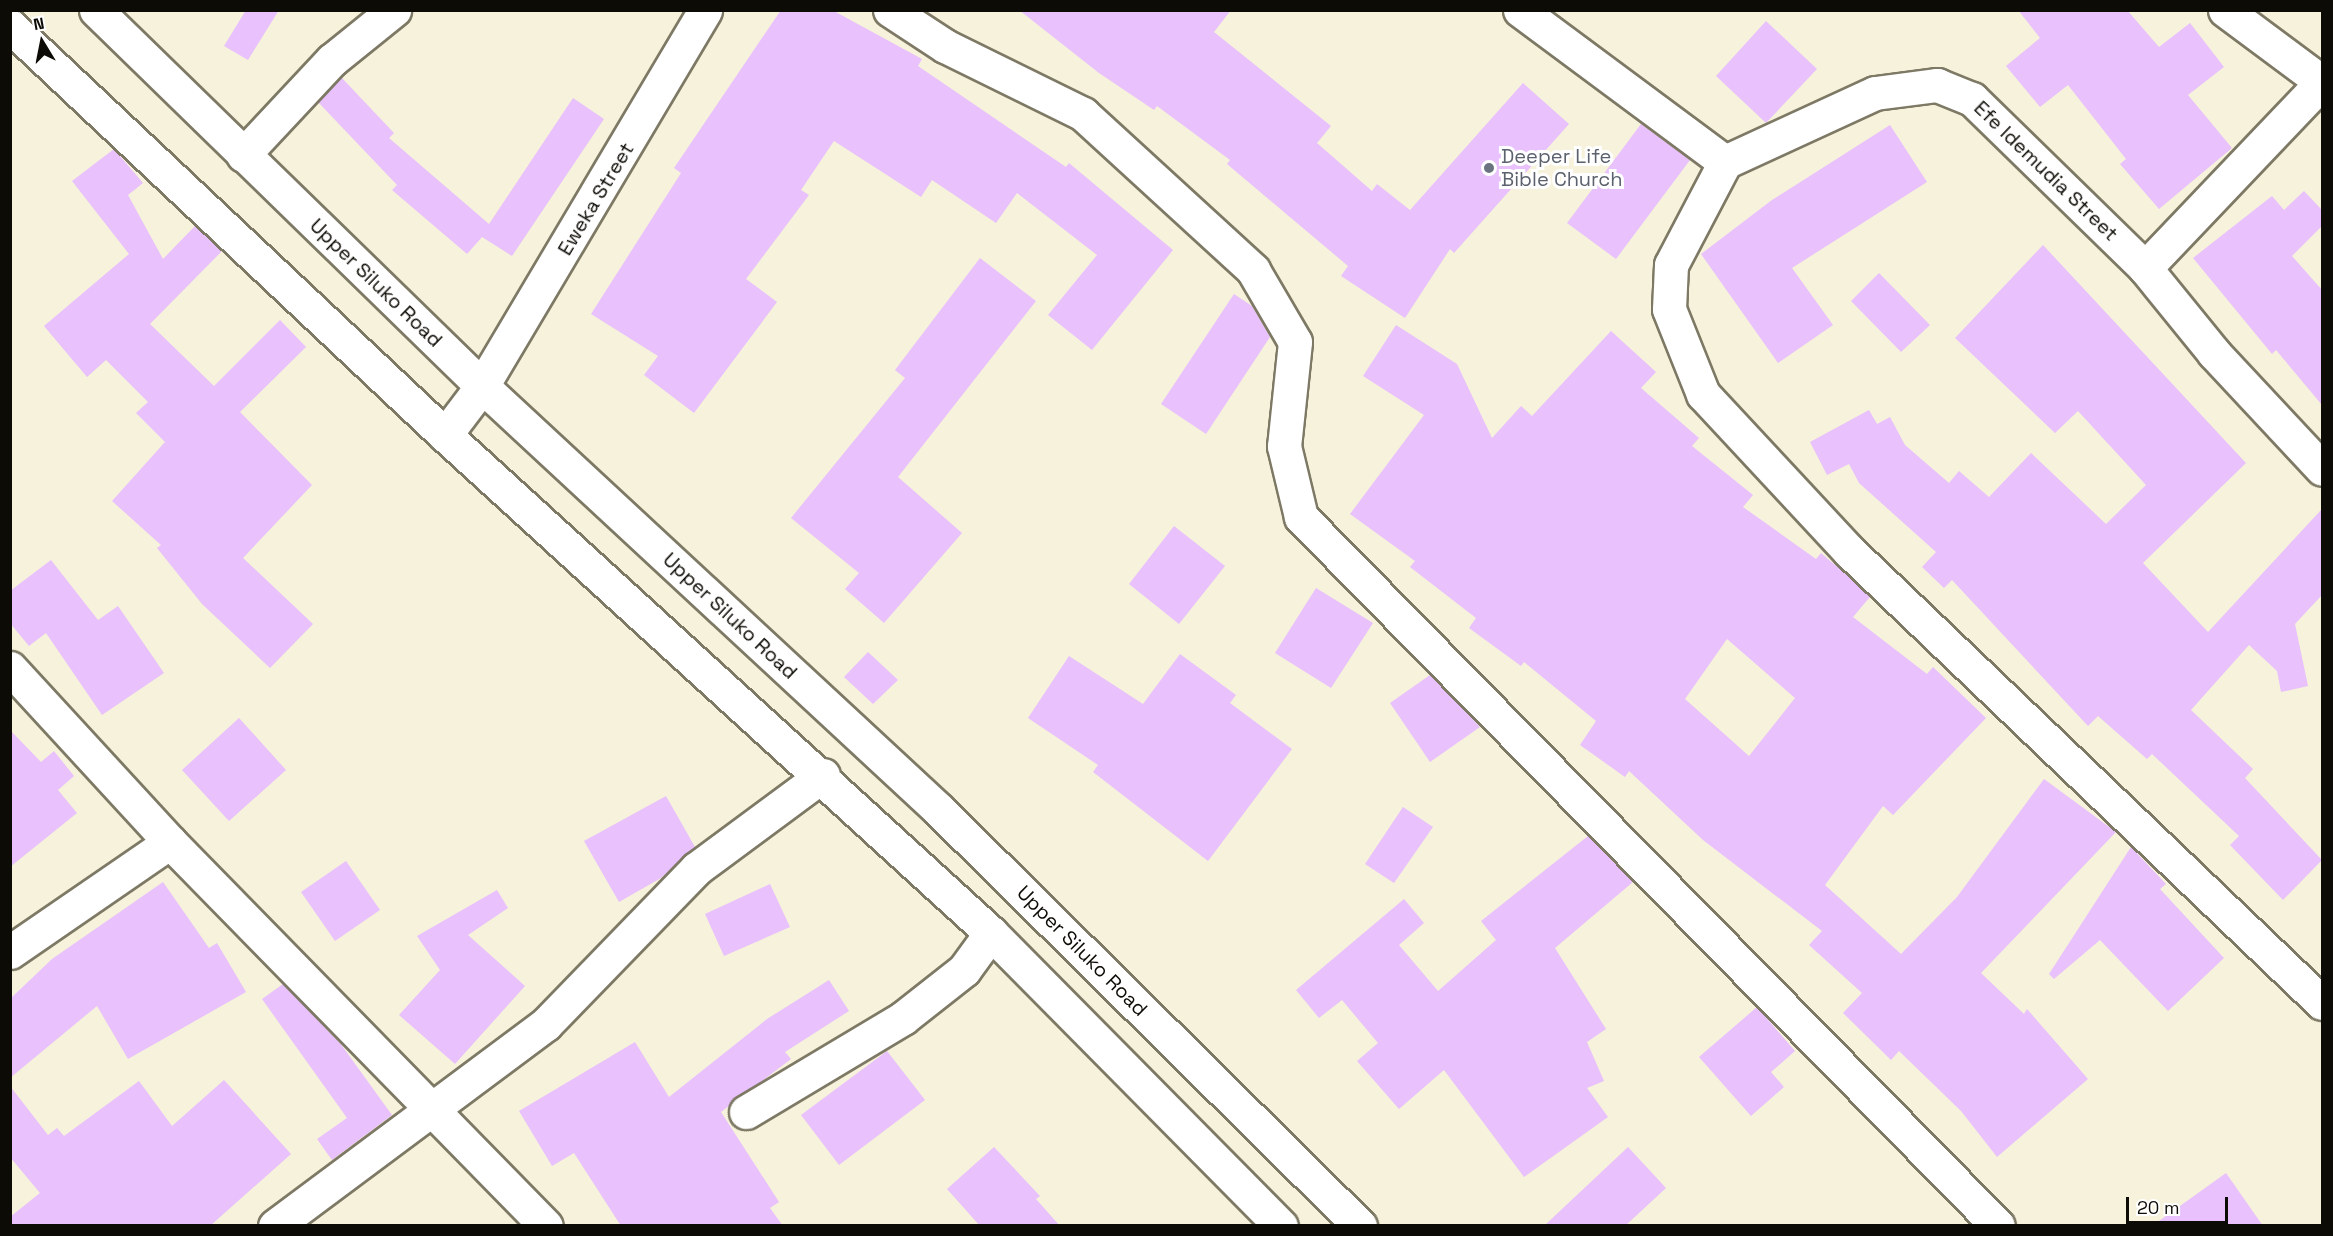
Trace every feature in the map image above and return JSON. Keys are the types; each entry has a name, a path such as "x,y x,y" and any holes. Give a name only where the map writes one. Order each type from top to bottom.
{"street":[{"name":"Upper Siluko Road","path":"96,10 482,386 939,810 1360,1226"},
{"path":"243,155 332,60 394,10"},
{"name":"Eweka Street","path":"482,386 705,10"},
{"path":"890,10 945,46 1083,114 1253,270 1295,342 1284,446 1301,517 1998,1226"},
{"path":"1520,10 1725,162 1671,265 1669,309 1703,394 1850,551 2322,1003"},
{"path":"2145,268 2318,94 2225,10"},
{"path":"10,26 445,435 823,775 991,933 1281,1226"},
{"name":"Efe Idemudia Street","path":"1725,162 1875,93 1937,86 1972,99 2145,268 2214,353 2322,469"},
{"path":"445,435 482,386"},
{"path":"10,668 170,842 546,1226"},
{"path":"275,1226 434,1112 546,1024 696,869 823,775"},
{"path":"10,952 170,842"},
{"path":"746,1113 903,1018 964,970 991,933"}],"building":[{"path":"246,10 279,10 248,60 224,46"},
{"path":"781,10 832,10 922,59 918,66 1066,167 1069,163 1173,250 1092,350 1048,315 1097,255 1017,193 996,223 932,180 921,197 834,141 801,190 809,195 746,279 777,302 694,413 644,375 658,356 591,314 681,173 674,168"},
{"path":"1019,10 1231,10 1214,32 1331,126 1317,143 1372,191 1377,184 1410,210 1523,83 1569,124 1454,253 1450,249 1405,318 1341,276 1348,266 1227,164 1230,160 1157,106 1154,110 1099,73"},
{"path":"2018,10 2127,10 2159,47 2190,23 2224,67 2188,95 2232,148 2159,209 2120,164 2126,159 2068,85 2040,107 2006,66 2040,38"},
{"path":"1766,21 1817,69 1766,123 1716,76"},
{"path":"341,77 394,133 389,138 489,224 573,98 604,119 512,256 482,237 467,254 392,190 397,185 318,102"},
{"path":"1641,124 1690,160 1616,259 1567,223"},
{"path":"1890,125 1927,182 1792,268 1833,325 1778,363 1701,254 1772,200"},
{"path":"114,149 143,183 128,195 163,259 195,226 222,251 150,324 214,386 280,320 306,347 240,412 312,485 243,558 313,624 270,668 202,604 157,548 161,545 112,501 165,442 136,413 148,402 106,360 87,377 44,326 129,254 72,181"},
{"path":"2304,191 2322,210 2322,226 2292,256 2322,290 2322,405 2276,350 2272,354 2193,258 2272,196 2284,210"},
{"path":"2043,245 2246,463 2143,563 2208,632 2322,509 2322,595 2295,624 2308,686 2281,692 2277,671 2249,645 2191,710 2253,769 2245,778 2322,860 2283,900 2230,845 2239,836 2152,754 2147,759 2098,716 2088,726 1952,580 1944,588 1922,567 1936,552 1859,483 1849,464 1827,475 1810,442 1869,410 1877,424 1890,417 1905,445 1949,483 1959,471 1989,497 2031,453 2106,524 2146,485 2078,411 2055,433 1955,338"},
{"path":"980,258 1036,301 898,477 962,533 884,623 845,589 859,573 791,518 905,378 895,370"},
{"path":"1879,273 1930,325 1901,352 1851,301"},
{"path":"1234,294 1252,306 1270,337 1206,434 1161,404"},
{"path":"1396,325 1457,364 1492,438 1521,406 1532,416 1611,331 1656,372 1641,388 1699,438 1692,446 1753,495 1743,507 1816,559 1821,553 1849,577 1870,597 1853,617 1927,674 1933,667 1986,718 1893,815 1883,806 1825,885 1901,954 1957,897 2044,779 2116,832 1981,973 2024,1014 2027,1009 2088,1079 1997,1157 1961,1111 1899,1051 1891,1060 1843,1013 1862,993 1809,945 1822,931 1703,840 1629,771 1625,777 1580,745 1596,721 1524,662 1521,666 1469,628 1476,618 1410,567 1415,561 1350,514 1424,415 1363,376","holes":["1727,639 1795,698 1749,756 1685,699"]},
{"path":"1174,526 1225,566 1179,624 1129,584"},
{"path":"51,560 98,620 118,606 164,673 102,715 46,633 29,646 10,623 10,591"},
{"path":"1316,588 1373,623 1331,688 1275,653"},
{"path":"868,652 898,680 873,704 844,677"},
{"path":"1180,654 1236,695 1230,703 1292,749 1208,861 1093,772 1098,765 1028,718 1069,656 1143,704"},
{"path":"1430,675 1480,727 1430,762 1390,703"},
{"path":"239,718 286,770 229,821 182,770"},
{"path":"10,730 41,762 54,751 74,776 58,790 77,813 10,867"},
{"path":"666,796 695,847 661,878 619,902 584,841"},
{"path":"1403,807 1433,827 1394,883 1365,864"},
{"path":"1588,836 1633,882 1555,948 1606,1029 1587,1042 1604,1081 1587,1088 1608,1117 1524,1177 1444,1070 1399,1109 1357,1061 1378,1043 1342,1000 1319,1018 1296,990 1404,899 1424,923 1399,945 1438,991 1496,940 1481,921"},
{"path":"2131,847 2166,884 2160,889 2224,958 2168,1011 2100,940 2054,979 2049,974"},
{"path":"346,861 380,910 335,941 301,892"},
{"path":"163,882 209,948 217,943 246,992 128,1059 97,1006 10,1078 10,999 52,959"},
{"path":"770,884 790,927 724,956 705,914"},
{"path":"497,890 508,908 468,935 525,986 455,1064 399,1015 440,970 417,936"},
{"path":"829,980 849,1011 785,1052 791,1059 721,1112 779,1202 770,1208 783,1226 621,1226 574,1153 552,1166 519,1111 635,1042 669,1097 767,1019"},
{"path":"283,984 340,1043 392,1115 332,1160 317,1139 347,1118 262,999"},
{"path":"1757,1007 1795,1051 1771,1072 1784,1087 1751,1116 1699,1057"},
{"path":"887,1051 925,1100 839,1165 801,1115"},
{"path":"224,1080 291,1154 210,1226 10,1226 10,1217 40,1193 10,1157 10,1086 48,1135 57,1128 64,1136 139,1081 172,1126"},
{"path":"994,1147 1040,1196 1036,1199 1060,1226 980,1226 947,1189"},
{"path":"1628,1147 1666,1188 1625,1226 1544,1226"},
{"path":"2226,1173 2263,1226 2152,1226"}],"place":[{"name":"Deeper Life Bible Church","path":"1489,168"}]}
